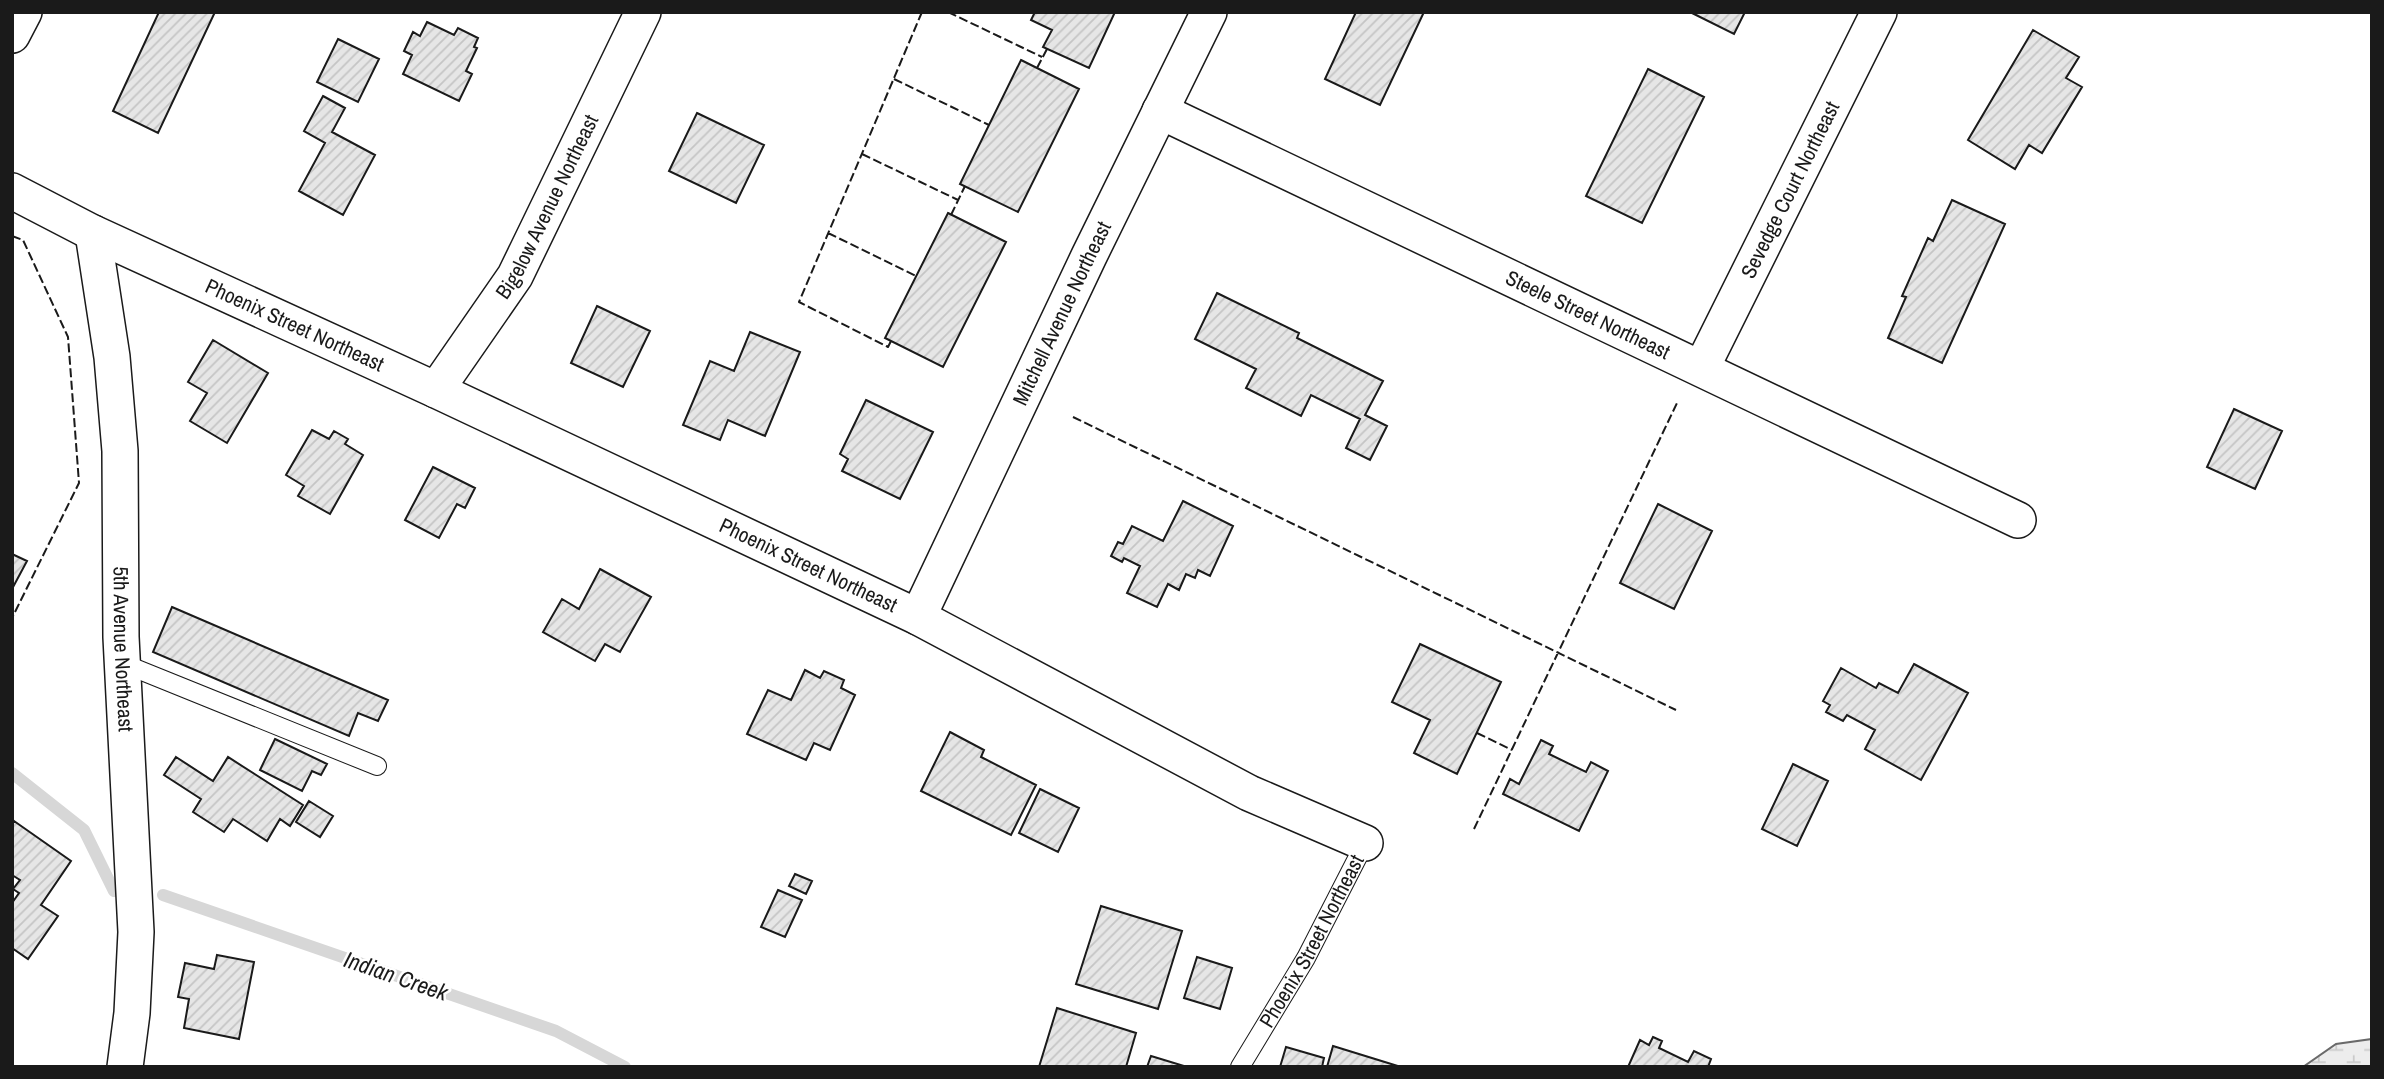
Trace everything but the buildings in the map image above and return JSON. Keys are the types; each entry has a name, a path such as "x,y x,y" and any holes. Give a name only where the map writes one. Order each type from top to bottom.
{"street":[{"path":"12,35 24,12"},
{"name":"Bigelow Avenue Northeast","path":"436,390 515,276 643,12"},
{"name":"Mitchell Avenue Northeast","path":"918,617 1088,256 1209,12"},
{"name":"Sevedge Court Northeast","path":"1702,367 1879,12"},
{"name":"Steele Street Northeast","path":"1160,111 1702,367 2018,520"},
{"name":"Phoenix Street Northeast","path":"12,191 93,233 436,390 918,617 1249,793 1365,843"},
{"name":"5th Avenue Northeast","path":"93,233 112,356 121,451 122,663 136,932 132,1013 125,1067"}],"lane":[{"path":"122,663 377,766"},
{"name":"Phoenix Street Northeast","path":"1240,1067 1306,958 1365,843"}],"green space":[{"path":"2372,1039 2372,1067 2303,1067 2336,1044"}],"waterway":[{"name":"Indian Creek","path":"12,773 84,830 114,891"},
{"name":"Indian Creek","path":"163,895 556,1031 625,1067"}],"fence":[{"path":"891,341 888,347 799,302 922,12"},
{"path":"948,12 1042,57"},
{"path":"1037,68 1047,49"},
{"path":"894,79 989,125"},
{"path":"862,154 958,200"},
{"path":"951,215 965,186"},
{"path":"828,233 916,276"},
{"path":"12,236 23,240 68,337 79,483 12,618"},
{"path":"1474,829 1677,403"},
{"path":"1073,417 1676,710"},
{"path":"1477,733 1512,750"}]}
